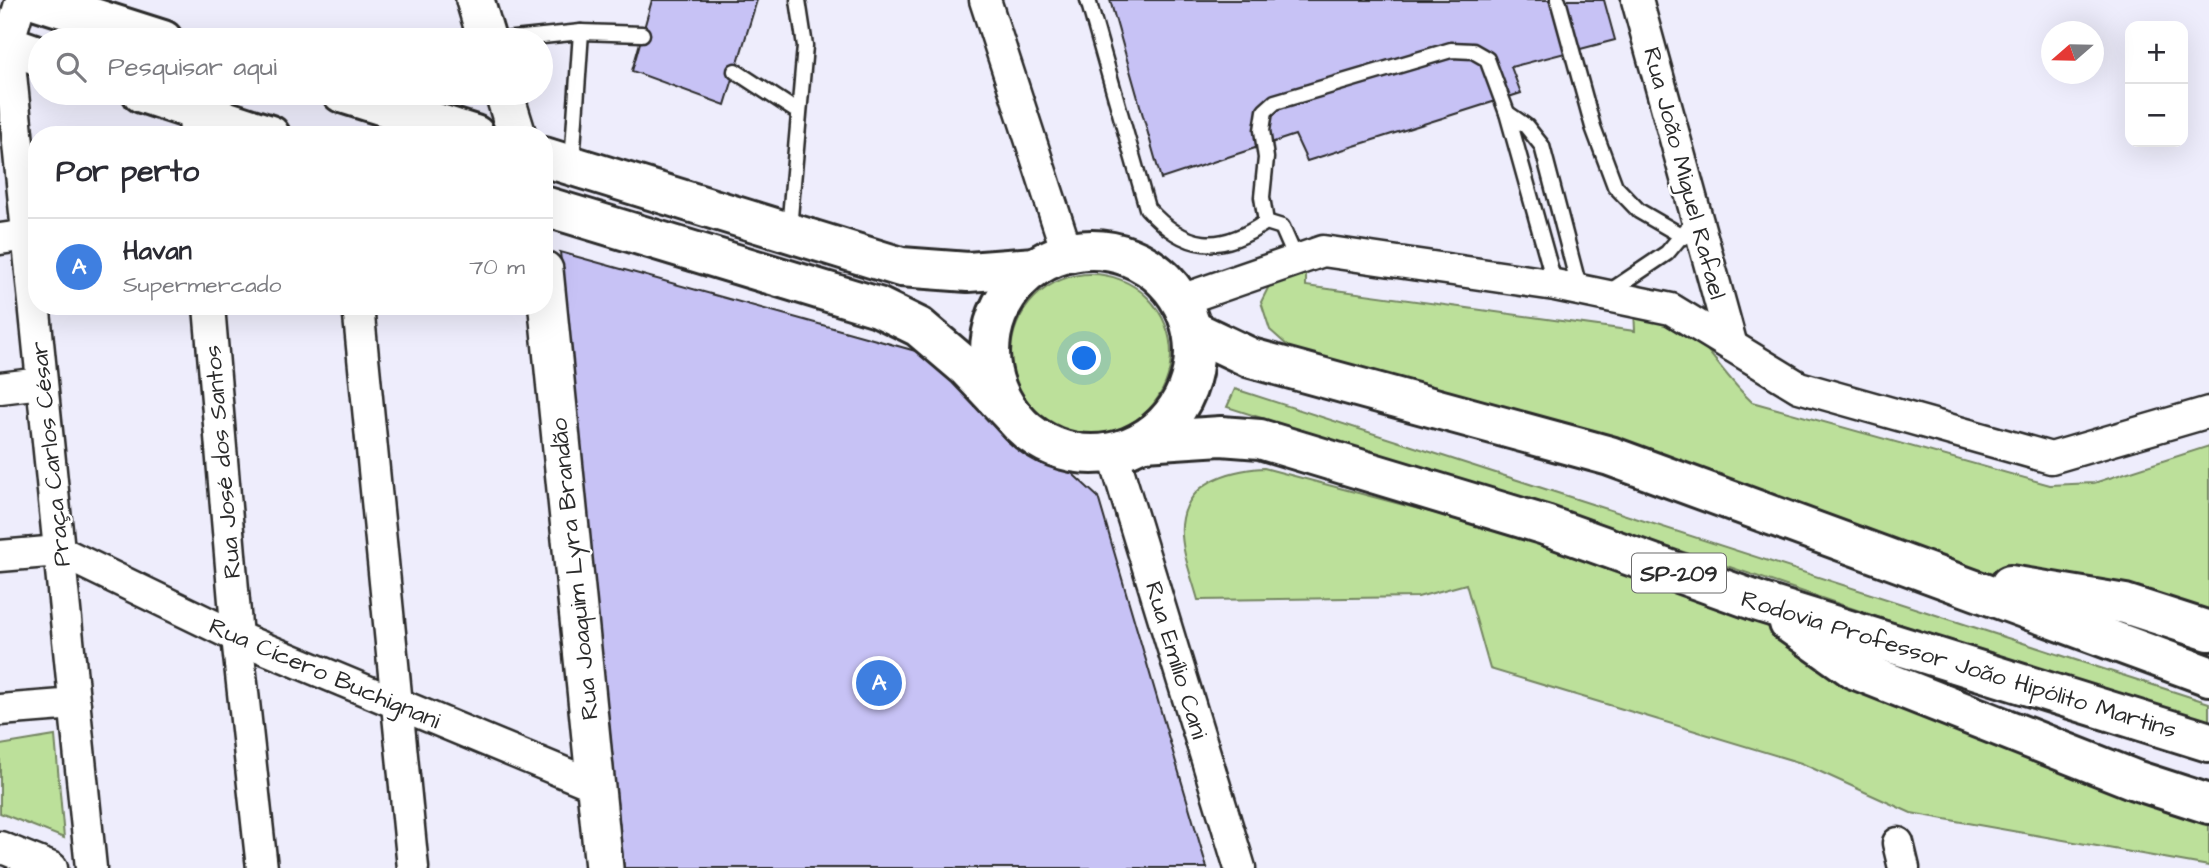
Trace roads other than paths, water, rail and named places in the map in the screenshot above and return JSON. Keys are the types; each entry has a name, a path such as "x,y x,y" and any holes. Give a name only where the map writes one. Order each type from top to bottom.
{"main road":[{"path":"37,0 125,28"},
{"path":"173,105 239,126"},
{"path":"380,105 446,126"},
{"path":"558,162 901,267 968,272 1102,249 1133,257 1161,275 1187,315 1251,358 1610,456 2209,676"},
{"path":"553,209 878,307 919,327 966,367 1019,423 1047,444 1081,454 1129,447 1168,421 1186,394 1194,363 1187,315"},
{"path":"1019,423 999,394 989,348 994,324 1009,292 1051,259"},
{"name":"Rodovia Professor João Hipólito Martins","path":"1129,447 1221,436 1260,439 1545,524 1759,602 2209,742"},
{"path":"1918,569 2125,604 2209,631"},
{"path":"1759,602 1854,669 2135,780 2209,804"}],"street":[{"name":"Praça Carlos César","path":"21,0 7,99 14,237 28,313"},
{"path":"475,0 483,28"},
{"path":"985,0 1051,259"},
{"name":"Rua João Miguel Rafael","path":"1637,0 1689,224 1732,346"},
{"path":"508,105 514,126"},
{"path":"1187,315 1296,259 1323,251 1580,290 1671,309 1799,387 2051,458 2209,411"},
{"name":"Praça Carlos César","path":"28,315 41,383 91,868"},
{"name":"Rua José dos Santos","path":"210,315 237,637 262,868"},
{"path":"359,315 413,868"},
{"name":"Rua Joaquim Lyra Brandão","path":"549,315 604,868"},
{"path":"0,388 41,383"},
{"name":"Rua Emílio Cani","path":"1129,447 1240,868"},
{"path":"0,556 59,551"},
{"name":"Rua Cícero Buchignani","path":"59,551 237,637 596,786"},
{"path":"0,710 75,704"},
{"path":"0,847 52,868"}],"lane":[{"path":"789,234 806,46 798,0"},
{"path":"1087,0 1147,208 1165,229 1206,245 1242,238 1266,222"},
{"path":"1558,0 1593,127 1615,186 1639,211 1689,224 1667,253 1580,290"},
{"path":"553,35 581,32 642,34"},
{"path":"558,162 581,32"},
{"path":"1266,222 1262,197 1266,158 1262,130 1265,111 1275,102 1451,50 1473,51 1487,59 1580,290"},
{"path":"735,71 799,111"},
{"path":"1507,113 1526,126 1542,146 1580,290"},
{"path":"1266,222 1282,228 1296,259"}],"place":[{"name":"Havan","path":"879,683"}]}
